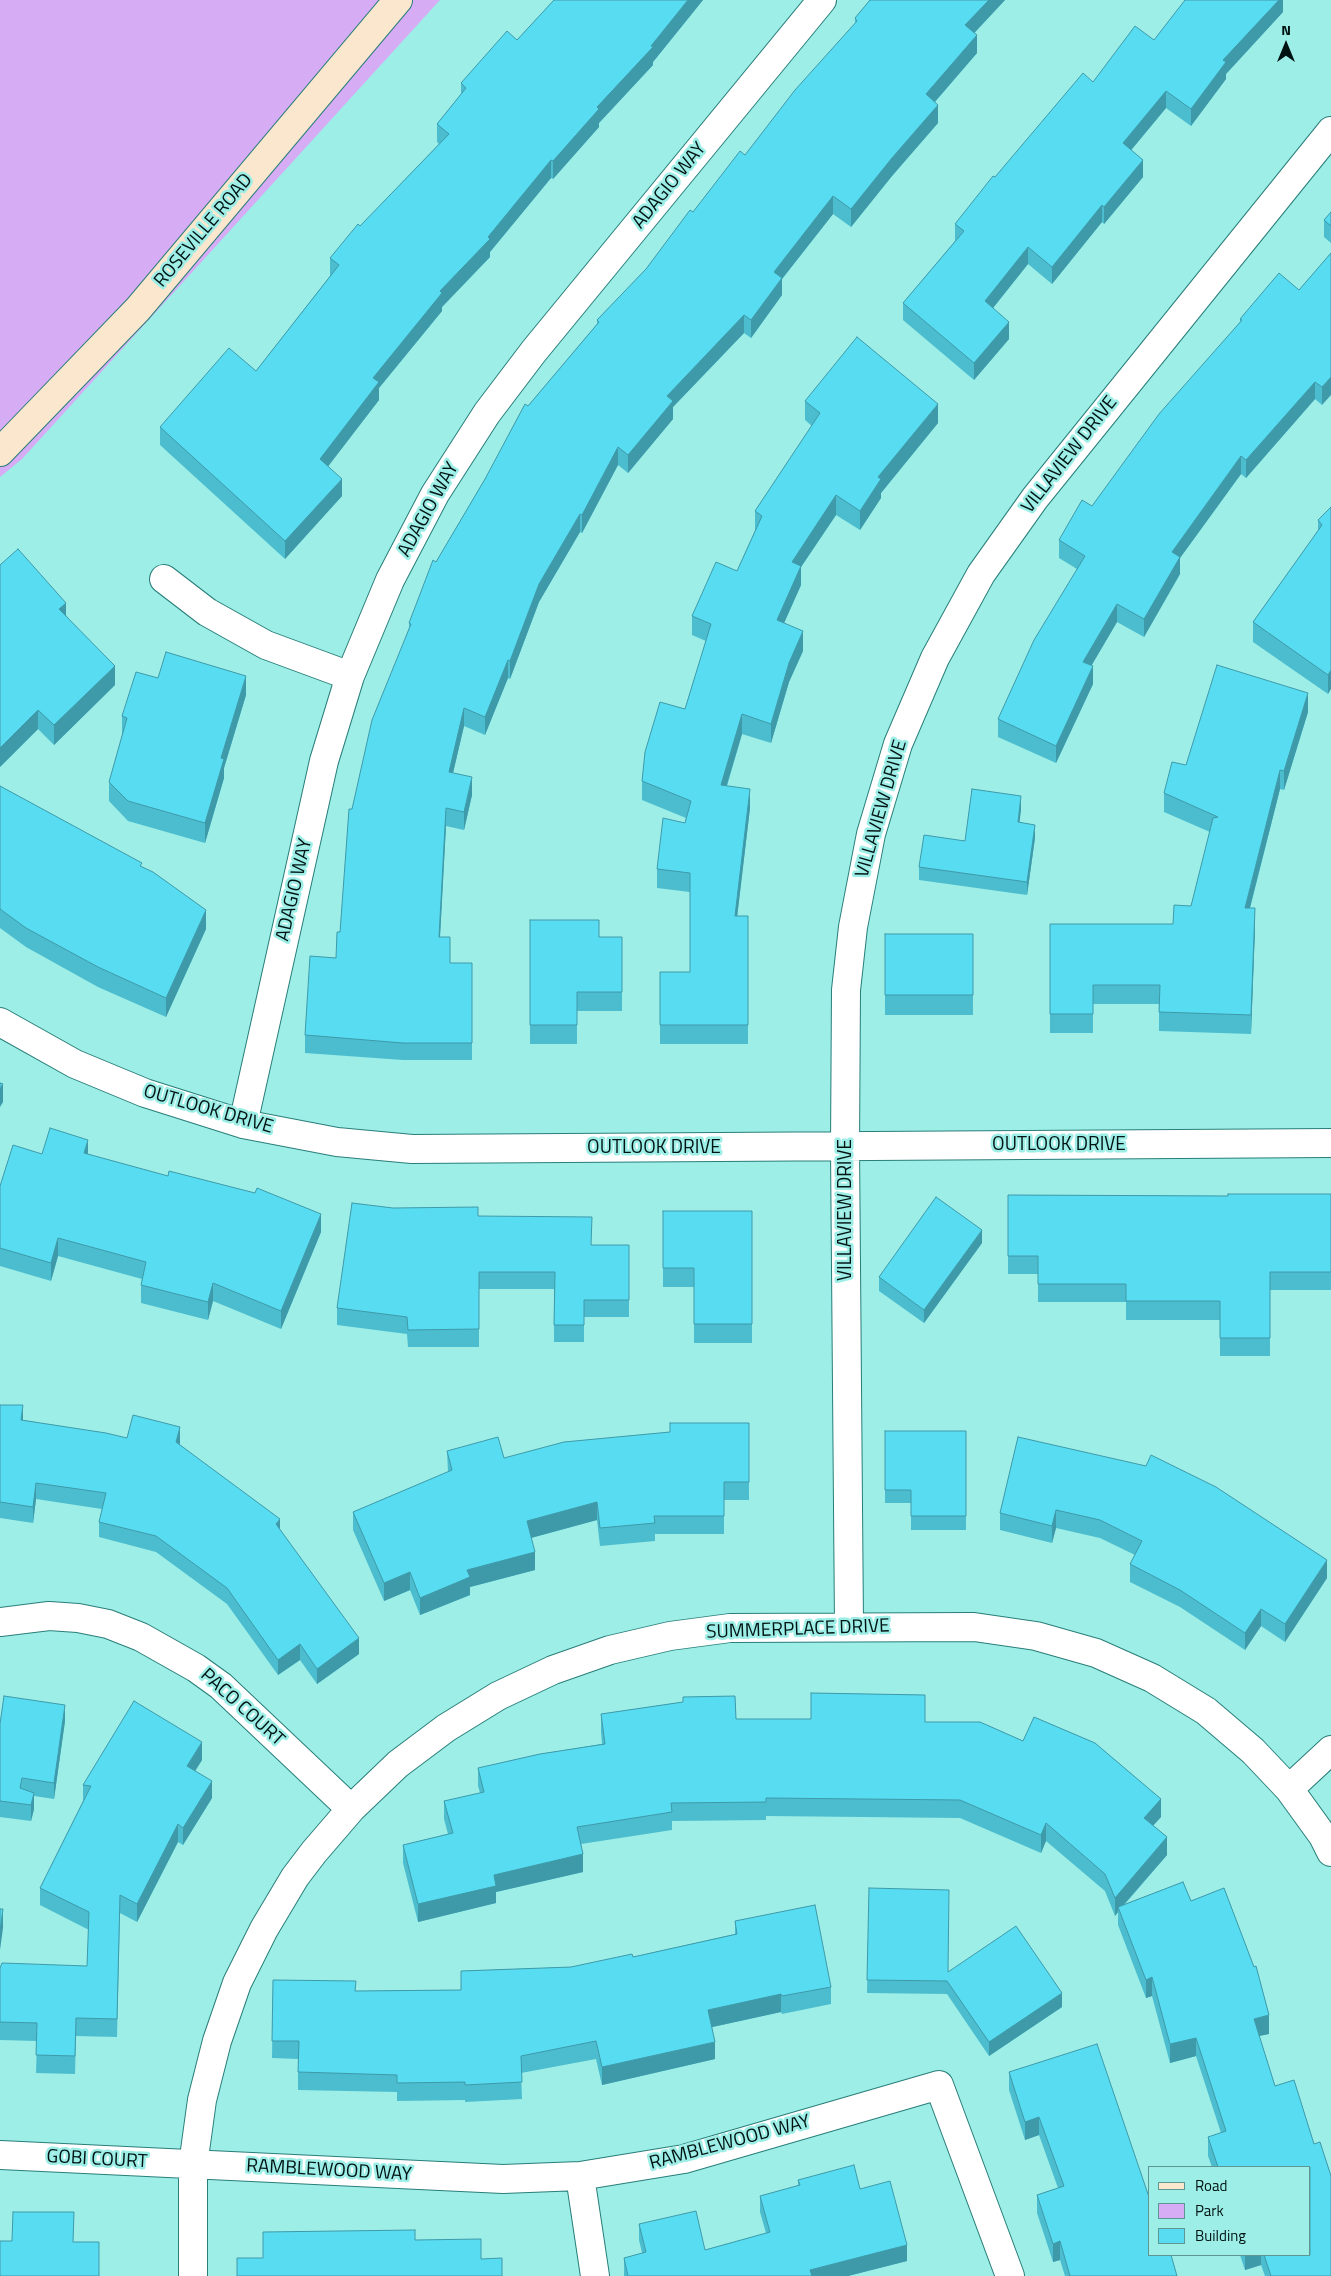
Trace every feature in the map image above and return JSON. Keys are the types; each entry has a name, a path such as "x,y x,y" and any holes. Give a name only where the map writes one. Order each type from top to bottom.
{"main road":[{"name":"ROSEVILLE ROAD","path":"0,452 138,309 398,0"}],"street":[{"name":"ADAGIO WAY","path":"243,1124 324,761 350,676 390,580 435,494 487,413 534,352 822,0"},
{"name":"VILLAVIEW DRIVE","path":"849,1626 845,1147 846,990 852,927 871,834 898,744 935,658 981,574 1035,498 1331,131"},
{"path":"164,579 207,612 266,645 350,676"},
{"name":"OUTLOOK DRIVE","path":"0,1022 75,1064 145,1093 243,1124 337,1142 412,1149 1331,1143"},
{"name":"PACO COURT","path":"0,1622 49,1616 78,1618 108,1624 140,1637 196,1668 221,1686 351,1809"},
{"name":"SUMMERPLACE DRIVE","path":"193,2276 193,2165 202,2100 217,2041 237,1983 264,1929 295,1877 351,1809 398,1764 446,1728 498,1696 553,1670 610,1650 670,1636 730,1628 849,1626 974,1627 1036,1636 1096,1653 1152,1678 1206,1711 1254,1751 1289,1789 1323,1836 1331,1852"},
{"path":"1289,1789 1331,1750"},
{"name":"RAMBLEWOOD WAY","path":"193,2165 503,2179 580,2176 684,2159 939,2085 1010,2276"},
{"name":"GOBI COURT","path":"0,2155 193,2165"},
{"path":"580,2176 595,2276"}],"green space":[{"path":"0,0 440,0 22,459 0,477"}],"building":[{"path":"554,0 688,0 651,46 653,47 597,107 599,109 553,161 551,160 488,237 490,239 440,291 442,293 373,378 379,382 320,459 342,479 285,541 160,427 229,348 256,371 339,265 330,258 358,224 360,226 449,134 437,124 466,88 461,83 507,31 517,40"},
{"path":"870,0 989,0 965,25 977,35 926,94 938,105 851,209 833,196 774,272 782,278 751,320 744,315 667,396 673,401 628,455 618,447 582,515 580,514 539,584 510,661 508,660 485,717 464,708 449,772 472,777 464,812 446,808 439,937 450,937 450,963 472,963 472,1043 403,1043 305,1035 310,956 336,958 337,932 340,932 349,809 352,809 372,720 411,624 409,623 433,560 436,562 485,479 525,404 528,406 599,322 597,320 646,269 690,210 693,212 740,151 745,155 795,90 857,21 855,18"},
{"path":"1185,0 1279,0 1223,60 1226,62 1191,109 1166,91 1123,143 1143,160 1104,207 1102,205 1052,267 1028,247 985,301 1009,322 974,363 903,303 964,231 955,224 993,176 995,177 1083,73 1093,82 1135,26 1154,40"},
{"path":"1331,212 1331,226 1324,220"},
{"path":"1331,253 1331,377 1322,387 1315,382 1246,460 1241,456 1172,552 1180,557 1144,619 1117,604 1083,662 1093,666 1056,746 998,719 1034,640 1085,556 1059,540 1082,500 1092,506 1159,414 1242,320 1240,319 1279,273 1299,290"},
{"path":"857,337 938,404 878,477 881,479 860,511 836,495 792,562 801,566 777,620 803,631 789,663 771,724 742,714 721,785 750,789 735,916 748,916 748,1025 660,1025 660,972 690,972 690,873 657,869 663,818 685,823 691,801 642,781 645,752 660,702 685,709 711,624 692,616 716,562 737,571 762,516 755,511 820,413 805,401"},
{"path":"1331,507 1331,670 1328,675 1253,622 1322,525 1318,520"},
{"path":"18,549 66,603 59,609 115,666 54,725 38,710 0,748 0,565"},
{"path":"166,652 246,676 221,758 224,759 205,823 128,801 109,782 127,718 122,716 136,672 158,678"},
{"path":"1217,665 1308,693 1284,771 1280,770 1245,908 1255,908 1251,1015 1159,1012 1160,985 1093,985 1093,1014 1050,1014 1050,924 1173,924 1174,905 1191,906 1213,818 1218,817 1164,793 1172,762 1186,765"},
{"path":"0,786 142,863 140,866 153,872 206,910 166,998 98,967 26,928 0,909"},
{"path":"972,789 1021,796 1018,822 1035,825 1027,882 919,867 924,835 965,841"},
{"path":"530,920 599,920 599,937 622,937 622,992 577,992 577,1025 530,1025"},
{"path":"885,934 973,934 973,995 885,995"},
{"path":"50,1128 88,1140 84,1153 168,1176 169,1171 255,1193 257,1188 321,1214 281,1311 213,1283 208,1302 141,1285 146,1262 58,1238 51,1263 0,1248 0,1186 13,1145 42,1154"},
{"path":"1228,1194 1331,1194 1331,1272 1270,1272 1270,1338 1220,1338 1220,1301 1126,1301 1126,1284 1038,1284 1038,1256 1008,1256 1008,1195 1228,1196"},
{"path":"936,1197 982,1230 924,1310 879,1277"},
{"path":"352,1203 393,1208 478,1207 478,1216 592,1217 591,1245 629,1245 629,1300 584,1300 584,1325 554,1325 555,1272 479,1272 479,1329 408,1330 407,1317 337,1308"},
{"path":"663,1211 752,1211 752,1324 694,1324 694,1268 663,1268"},
{"path":"0,1405 23,1405 21,1420 127,1438 133,1415 180,1427 176,1442 280,1519 276,1524 359,1638 317,1669 300,1644 278,1660 227,1588 156,1536 99,1522 106,1493 36,1483 33,1507 0,1502"},
{"path":"670,1423 749,1423 749,1482 724,1482 724,1516 654,1516 655,1523 600,1528 597,1502 527,1521 535,1552 467,1570 470,1577 420,1598 410,1572 384,1583 353,1512 452,1470 447,1451 498,1437 504,1458 564,1442 670,1432"},
{"path":"885,1431 966,1431 966,1516 911,1516 911,1490 885,1490"},
{"path":"1018,1437 1146,1466 1151,1455 1216,1487 1327,1560 1285,1624 1261,1609 1245,1633 1180,1590 1130,1564 1142,1541 1100,1520 1056,1510 1052,1526 1000,1513"},
{"path":"811,1693 925,1695 925,1722 980,1722 1023,1741 1034,1717 1095,1743 1161,1799 1144,1818 1167,1837 1115,1898 1105,1874 1046,1823 1041,1835 960,1800 766,1798 766,1802 671,1803 672,1812 577,1827 583,1854 494,1875 496,1886 418,1904 403,1845 453,1833 444,1801 484,1792 478,1768 540,1754 605,1744 601,1714 683,1702 683,1697 735,1696 736,1719 811,1719"},
{"path":"4,1696 65,1705 54,1783 22,1778 20,1788 34,1793 31,1805 0,1801 0,1724"},
{"path":"134,1701 202,1742 187,1766 212,1781 183,1828 178,1824 137,1904 120,1895 117,2019 76,2018 75,2056 36,2055 37,2023 0,2022 0,1968 2,1963 87,1966 89,1912 40,1888 91,1786 83,1785"},
{"path":"1183,1882 1191,1901 1224,1888 1254,1967 1256,1966 1269,2015 1254,2019 1275,2086 1294,2080 1314,2144 1320,2142 1331,2176 1331,2276 1271,2276 1264,2256 1311,2256 1311,2166 1218,2166 1208,2137 1226,2131 1196,2038 1170,2044 1152,1977 1146,1980 1118,1907"},
{"path":"869,1888 949,1890 948,1972 1016,1926 1062,1993 989,2042 947,1981 867,1980"},
{"path":"815,1905 831,1987 782,1996 781,1994 708,2010 715,2042 602,2067 596,2041 521,2056 522,2082 465,2085 465,2082 397,2083 397,2075 298,2072 299,2041 272,2041 273,1980 356,1981 355,1991 461,1990 461,1971 571,1967 632,1954 633,1957 737,1934 735,1921"},
{"path":"0,1909 3,1909 0,1931"},
{"path":"1097,2044 1148,2194 1148,2256 1171,2256 1177,2276 1070,2276 1060,2241 1053,2244 1037,2195 1064,2186 1039,2117 1025,2122 1009,2072"},
{"path":"854,2165 860,2189 890,2181 907,2245 810,2270 812,2276 628,2276 624,2258 646,2252 639,2224 696,2211 705,2250 770,2232 760,2196 800,2185 798,2180"},
{"path":"13,2212 74,2212 73,2242 99,2242 99,2276 0,2276 0,2241 12,2241"},
{"path":"415,2230 415,2240 481,2239 481,2259 502,2258 502,2276 237,2276 237,2258 263,2258 263,2232"}]}
